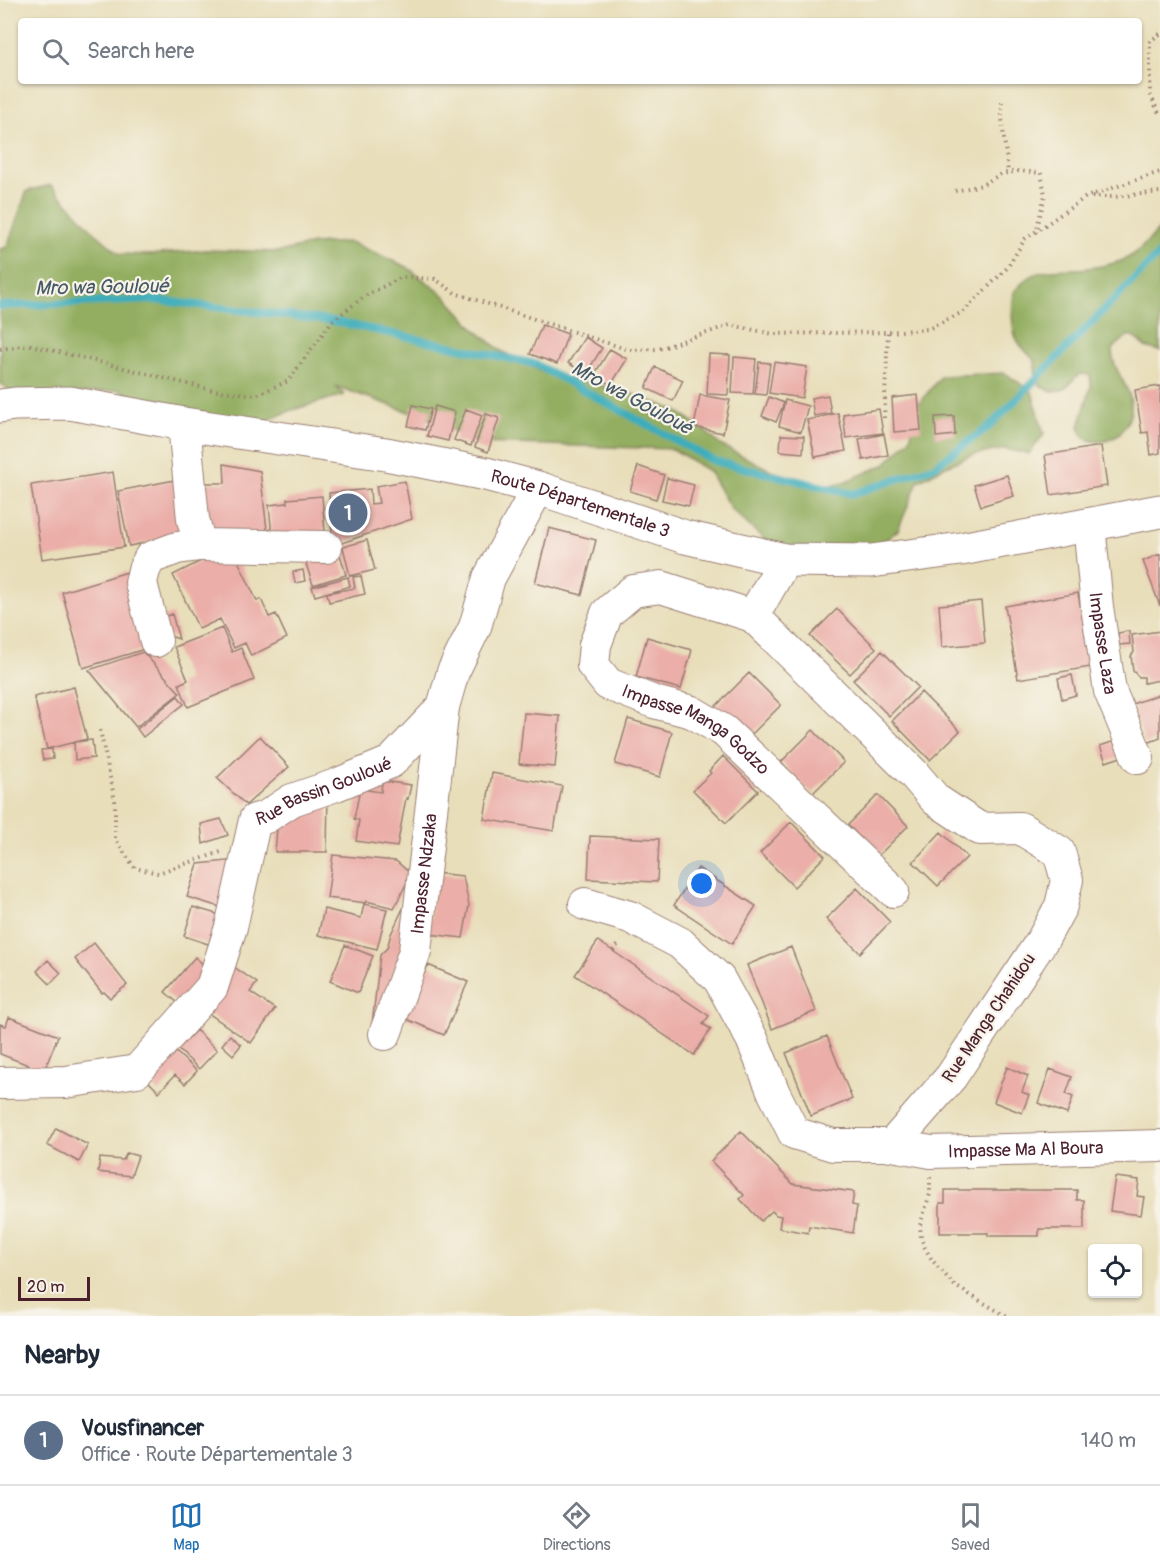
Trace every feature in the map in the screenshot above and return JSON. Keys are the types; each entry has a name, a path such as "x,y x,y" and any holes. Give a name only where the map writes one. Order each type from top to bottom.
{"main road":[{"name":"Route Départementale 3","path":"0,406 70,403 184,424 386,454 486,474 538,488 685,537 785,560 871,561 961,549 1160,511"}],"street":[{"path":"184,424 193,519 200,545"},
{"name":"Rue Bassin Gouloué","path":"0,1083 66,1082 137,1071 212,987 231,927 255,820 266,817 292,800 391,762 443,707 453,672 475,627 489,578 538,488"},
{"name":"Impasse Laza","path":"1089,524 1097,608 1110,690 1138,758"},
{"path":"156,641 141,583 150,558 177,548 200,545 326,547"},
{"path":"753,616 785,560"},
{"name":"Impasse Manga Godzo","path":"753,616 661,587 633,591 607,613 595,645 593,665 608,684 654,702 692,712 724,731 893,891"},
{"name":"Rue Manga Chahidou","path":"753,616 913,773 936,800 980,829 1020,828 1035,836 1059,852 1067,880 1060,906 1043,939 951,1077 892,1145"},
{"name":"Impasse Ndzaka","path":"385,1034 415,951 443,707"},
{"path":"585,904 630,916 680,943 719,979 752,1039 774,1093 794,1132 833,1144 892,1145"},
{"name":"Impasse Ma Al Boura","path":"892,1145 931,1152 1160,1146"}],"path":[{"path":"1160,34 1150,41 1150,94 1160,116"},
{"path":"1002,102 1001,124 1006,144 1008,173"},
{"path":"955,190 982,186 1001,174 1019,171 1041,173 1045,195 1036,232"},
{"path":"0,349 31,345 212,390 256,395 288,381 332,321 365,296 402,277 435,279 455,293 629,350 659,349 730,326 773,334 888,333 928,329 963,312 1007,268 1025,239 1086,197 1160,172"},
{"path":"1086,197 1114,197 1160,192"},
{"path":"884,418 888,333"},
{"path":"100,730 115,801 115,840 135,868 158,873 250,841"},
{"path":"931,1152 930,1194 920,1225 924,1248 955,1286 1006,1316"}],"green space":[{"path":"51,185 95,233 120,254 148,255 206,250 279,252 313,244 350,242 407,267 445,296 475,329 501,351 542,372 622,390 675,410 700,426 720,445 781,475 820,488 844,482 884,465 910,439 917,406 941,376 1005,373 1032,392 1044,434 1029,454 1005,449 972,455 918,481 898,530 875,548 778,552 731,509 709,471 673,449 479,443 432,420 335,386 344,395 292,410 256,425 166,413 119,390 22,399 0,383 0,249 7,247 27,191"},
{"path":"1160,228 1160,351 1145,347 1129,335 1112,349 1116,368 1129,393 1131,412 1126,425 1115,437 1103,441 1088,440 1084,438 1079,427 1091,386 1090,375 1080,374 1066,388 1059,391 1047,390 1040,384 1036,376 1035,361 1021,346 1014,332 1012,312 1014,292 1031,276 1039,272 1093,268 1121,261 1137,251"}],"building":[{"path":"542,325 568,334 557,364 530,354"},
{"path":"585,337 602,348 586,374 568,363"},
{"path":"610,349 627,359 611,385 594,375"},
{"path":"709,354 730,355 728,395 707,394"},
{"path":"734,357 756,359 753,394 732,393"},
{"path":"759,362 770,363 766,395 755,394"},
{"path":"774,362 807,367 802,398 769,393"},
{"path":"655,367 683,380 673,401 646,388"},
{"path":"1160,386 1160,453 1151,455 1148,432 1142,433 1135,390"},
{"path":"700,395 730,400 723,433 694,427"},
{"path":"828,395 831,413 814,416 811,398"},
{"path":"918,395 921,430 894,432 892,398"},
{"path":"769,397 784,403 776,422 762,416"},
{"path":"785,400 808,406 801,432 779,426"},
{"path":"413,405 431,409 425,430 408,426"},
{"path":"435,406 455,412 448,441 427,436"},
{"path":"466,409 482,415 471,446 454,440"},
{"path":"879,409 883,433 846,438 843,414"},
{"path":"838,413 846,451 815,457 807,420"},
{"path":"486,414 499,418 488,452 475,447"},
{"path":"954,416 955,435 936,437 935,417"},
{"path":"884,434 888,455 863,460 859,439"},
{"path":"781,435 804,436 803,453 780,451"},
{"path":"1101,446 1107,486 1051,495 1045,455"},
{"path":"224,464 260,471 268,538 208,530 203,483 225,483"},
{"path":"638,466 664,475 656,499 630,491"},
{"path":"113,472 124,547 42,559 31,485"},
{"path":"1007,475 1014,496 981,506 974,485"},
{"path":"667,478 694,485 689,506 662,500"},
{"path":"180,479 190,534 129,546 118,491"},
{"path":"405,481 412,519 333,546 329,493 370,489 371,504 379,503 376,486"},
{"path":"322,496 325,532 272,537 269,505 287,503 287,499"},
{"path":"549,528 596,540 582,595 535,583"},
{"path":"367,540 375,570 350,576 343,547"},
{"path":"231,546 257,601 261,599 269,617 276,614 287,638 251,656 245,643 234,648 220,619 199,629 173,575"},
{"path":"339,551 346,575 313,585 305,561"},
{"path":"1160,554 1160,606 1143,561"},
{"path":"303,570 305,581 295,583 293,572"},
{"path":"127,572 148,648 83,668 62,592"},
{"path":"361,576 365,594 329,602 327,593 355,588 353,577"},
{"path":"348,577 350,586 315,596 312,587"},
{"path":"1078,593 1091,667 1018,679 1005,606"},
{"path":"981,601 985,643 942,647 939,605"},
{"path":"837,609 876,648 850,674 810,636"},
{"path":"172,614 179,639 161,633 158,619"},
{"path":"222,628 232,652 241,648 254,680 188,707 179,684 188,680 174,647"},
{"path":"1129,631 1130,644 1119,645 1118,633"},
{"path":"1160,631 1160,680 1144,683 1144,677 1139,677 1133,671 1132,635"},
{"path":"647,637 692,650 681,689 636,677"},
{"path":"882,651 918,687 889,716 853,680"},
{"path":"143,652 180,693 136,727 89,670"},
{"path":"749,673 781,705 747,739 715,707"},
{"path":"1072,675 1076,695 1062,699 1058,678"},
{"path":"74,687 87,739 47,749 34,697"},
{"path":"921,692 960,731 930,760 892,721"},
{"path":"1160,694 1160,738 1145,744 1132,704"},
{"path":"178,696 184,704 143,737 137,729"},
{"path":"524,713 560,716 555,767 519,764"},
{"path":"628,719 672,732 660,777 615,764"},
{"path":"813,730 844,762 812,794 781,762"},
{"path":"260,736 289,767 246,805 217,778"},
{"path":"92,740 94,758 75,760 74,742"},
{"path":"1118,740 1124,756 1106,762 1100,746"},
{"path":"52,749 53,759 43,760 41,750"},
{"path":"723,756 758,791 726,823 693,790 711,773 709,771"},
{"path":"492,773 562,786 554,831 484,819"},
{"path":"382,781 411,785 408,799 406,798 397,847 356,841 359,820 354,819 360,789 381,792"},
{"path":"328,792 327,852 275,852 278,817"},
{"path":"878,795 908,826 878,856 848,825"},
{"path":"221,819 228,835 203,844 201,824"},
{"path":"791,822 825,856 794,887 760,853"},
{"path":"941,832 967,857 938,886 913,862"},
{"path":"590,836 659,839 657,882 588,879"},
{"path":"333,855 396,861 411,874 394,908 366,901 366,903 327,898"},
{"path":"237,860 223,908 187,897 198,864"},
{"path":"698,868 756,906 732,944 674,905"},
{"path":"434,873 463,876 469,905 463,938 429,934"},
{"path":"857,888 890,922 860,953 826,919"},
{"path":"406,902 419,907 371,1034 380,955 387,948"},
{"path":"364,904 387,909 377,949 318,935 324,909 361,918"},
{"path":"193,907 220,915 211,945 184,936"},
{"path":"598,941 709,1016 703,1024 711,1029 694,1055 575,975"},
{"path":"94,943 127,985 110,998 104,992 102,993 75,959"},
{"path":"345,945 373,956 358,993 330,981"},
{"path":"791,947 816,1011 772,1029 747,965"},
{"path":"195,957 207,968 178,1003 165,992"},
{"path":"48,960 61,973 50,984 37,971"},
{"path":"231,965 257,983 250,992 275,1009 251,1043 201,1008"},
{"path":"428,965 468,982 444,1035 404,1018"},
{"path":"9,1017 58,1036 44,1071 0,1054 0,1024 6,1026"},
{"path":"196,1030 217,1050 199,1069 178,1049"},
{"path":"230,1035 241,1045 233,1055 222,1045"},
{"path":"827,1036 852,1099 811,1116 786,1053"},
{"path":"176,1052 197,1071 185,1084 175,1075 159,1092 148,1081"},
{"path":"1007,1067 1028,1076 1022,1092 1029,1095 1022,1113 994,1102"},
{"path":"1050,1069 1072,1077 1066,1094 1073,1097 1067,1114 1038,1103"},
{"path":"56,1128 88,1145 79,1162 47,1145"},
{"path":"741,1131 793,1184 854,1192 852,1205 857,1206 853,1233 809,1226 808,1233 779,1228 781,1216 772,1211 761,1221 740,1199 744,1195 711,1161"},
{"path":"127,1153 138,1156 131,1176 98,1172 100,1158 123,1160"},
{"path":"1115,1177 1139,1180 1137,1196 1144,1197 1141,1215 1110,1211"},
{"path":"945,1190 1077,1190 1077,1200 1084,1200 1084,1229 1039,1229 1039,1236 940,1233 940,1203 945,1203"}],"waterway":[{"name":"Mro wa Gouloué","path":"0,306 155,300 332,321 535,364 714,461 853,494 933,467 990,426 1160,253"}],"place":[{"name":"Vousfinancer","path":"348,513"}]}
